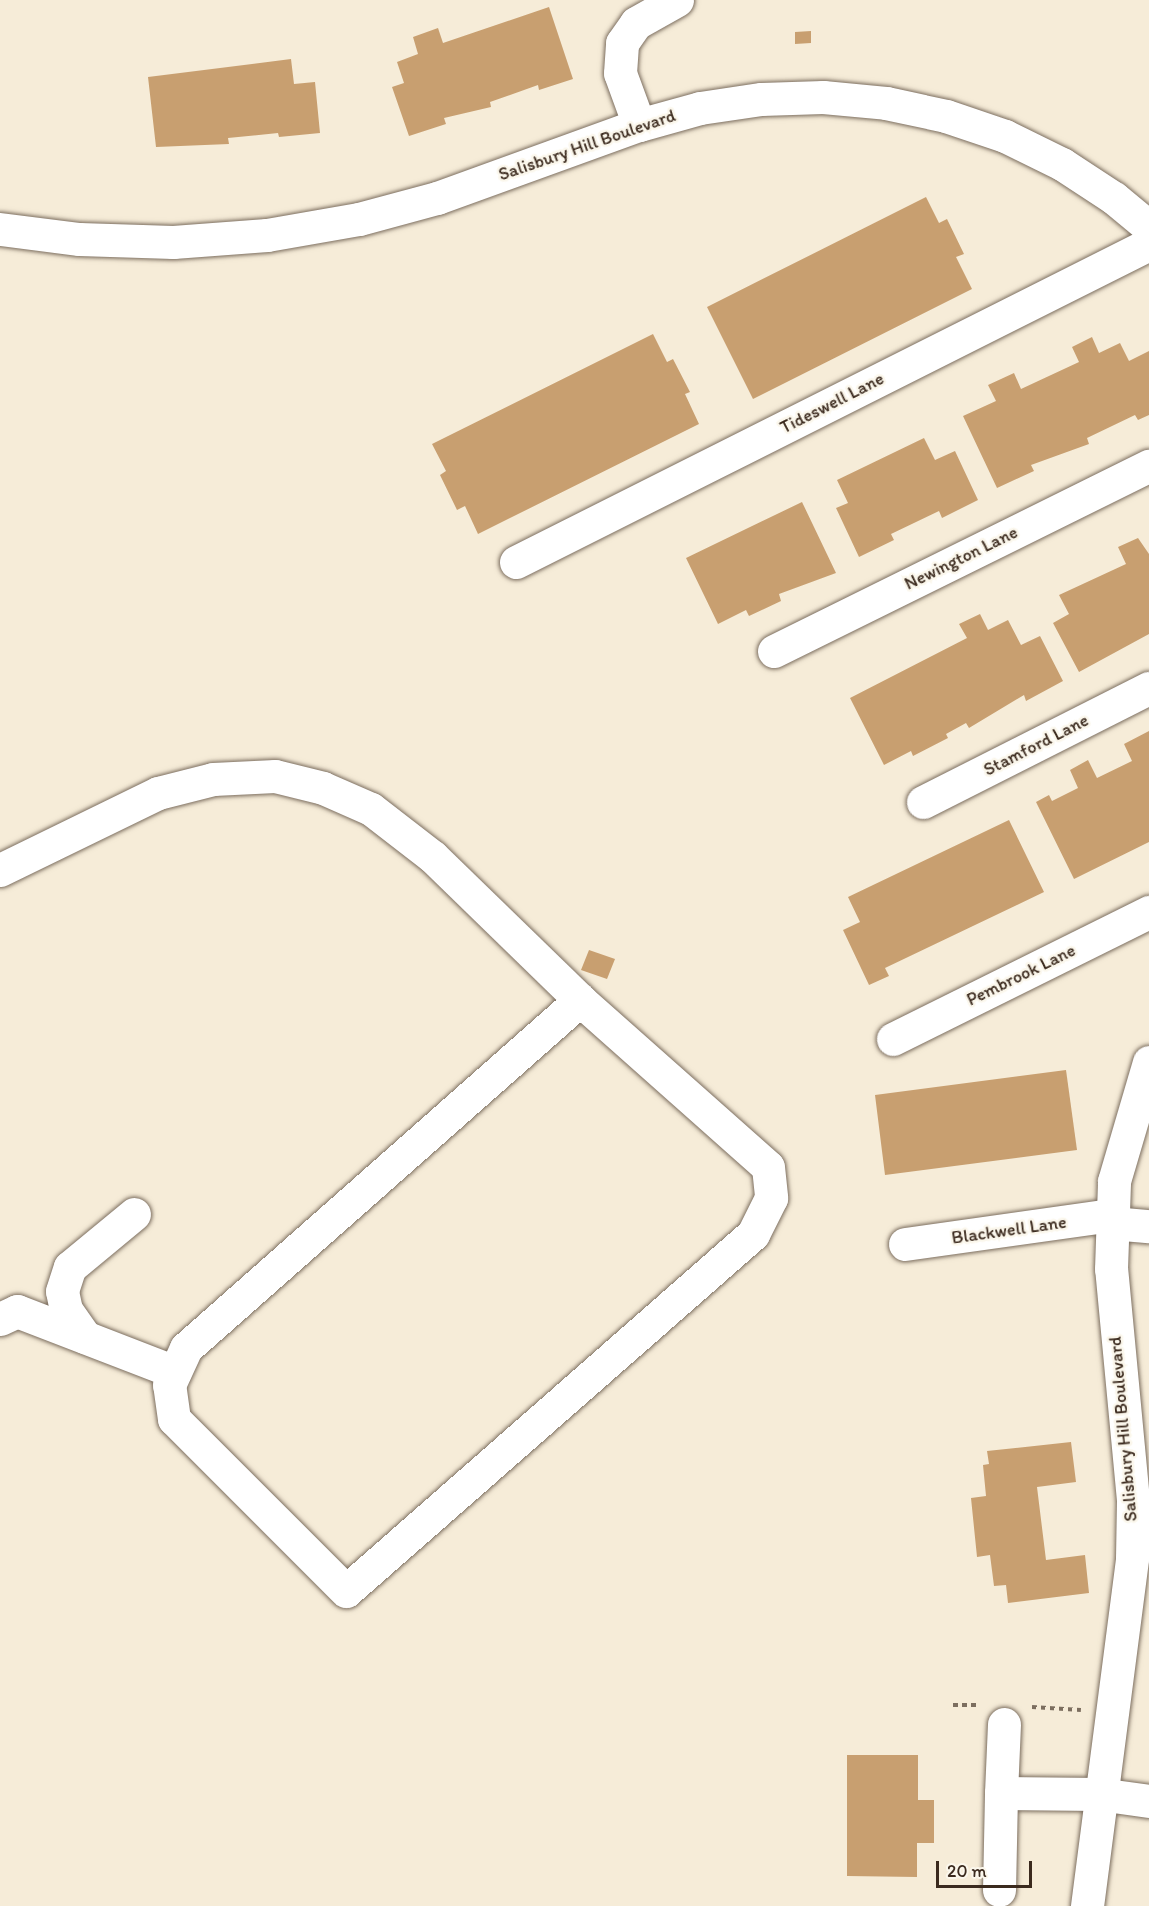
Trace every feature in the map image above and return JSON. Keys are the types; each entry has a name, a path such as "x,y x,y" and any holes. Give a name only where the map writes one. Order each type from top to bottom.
{"street":[{"path":"639,124 620,73 622,43 636,24 677,0"},
{"name":"Salisbury Hill Boulevard","path":"0,229 80,239 173,242 267,235 359,219 437,198 639,124 700,108 761,99 823,97 886,103 946,116 1005,136 1062,164 1114,198 1149,227"},
{"name":"Tideswell Lane","path":"516,562 1149,244"},
{"name":"Newington Lane","path":"774,651 1149,466"},
{"name":"Stamford Lane","path":"923,802 1149,688"},
{"path":"0,870 158,793 213,778 275,776 323,788 371,809 433,857 580,1000 768,1167 771,1198 753,1234 346,1591 174,1419 169,1385 186,1348 580,1000"},
{"name":"Pembrook Lane","path":"893,1039 1149,912"},
{"name":"Salisbury Hill Boulevard","path":"1087,1906 1099,1794 1127,1616 1133,1529 1128,1443 1114,1328 1112,1219 1114,1180 1125,1135 1149,1062"},
{"path":"85,1337 66,1310 62,1291 70,1267 134,1214"},
{"name":"Blackwell Lane","path":"905,1244 1112,1219 1149,1226"},
{"path":"0,1319 17,1311 175,1372"},
{"path":"999,1890 1004,1724"},
{"path":"1001,1793 1099,1794 1149,1801"}],"path":[{"path":"1046,1707 1093,1710"}],"building":[{"path":"549,7 573,79 539,90 538,85 490,102 491,107 444,118 446,124 409,136 392,87 404,83 397,62 418,54 413,37 438,28 443,43"},
{"path":"811,31 811,43 795,44 795,32"},
{"path":"291,59 294,84 315,82 320,133 279,137 278,133 228,138 229,144 156,147 148,77"},
{"path":"926,197 939,223 947,219 964,254 956,257 972,289 753,399 707,307"},
{"path":"653,334 667,362 673,359 690,392 685,394 699,424 478,534 465,506 457,510 440,475 446,471 432,444"},
{"path":"1092,337 1099,353 1120,343 1129,361 1149,351 1149,415 1138,420 1135,415 1087,438 1089,444 1031,465 1034,471 997,488 963,416 996,401 988,385 1014,373 1021,389 1079,362 1072,347"},
{"path":"924,438 935,460 955,451 978,500 942,518 939,511 891,534 894,540 859,557 836,508 848,503 837,480"},
{"path":"802,502 836,573 779,594 781,601 749,616 746,610 718,624 686,558"},
{"path":"1138,538 1149,554 1149,634 1079,672 1053,623 1069,614 1059,595 1126,564 1118,547"},
{"path":"980,614 988,630 1008,620 1021,645 1040,636 1063,681 1026,701 1024,695 969,728 966,723 946,734 948,738 913,756 911,751 884,765 850,698 967,638 959,624"},
{"path":"1149,731 1149,842 1074,879 1036,802 1049,795 1052,801 1078,788 1070,770 1088,760 1097,778 1132,761 1124,744"},
{"path":"1009,820 1044,892 885,968 889,976 869,985 843,930 860,922 848,897"},
{"path":"589,950 615,959 607,979 581,970"},
{"path":"1066,1070 1077,1150 885,1175 875,1095"},
{"path":"1071,1442 1076,1482 1037,1487 1046,1560 1085,1555 1089,1593 1008,1603 1006,1585 994,1586 990,1555 977,1557 971,1498 986,1496 983,1465 989,1464 987,1451"},
{"path":"847,1755 918,1755 918,1800 934,1800 934,1843 917,1843 917,1877 847,1876"}]}
